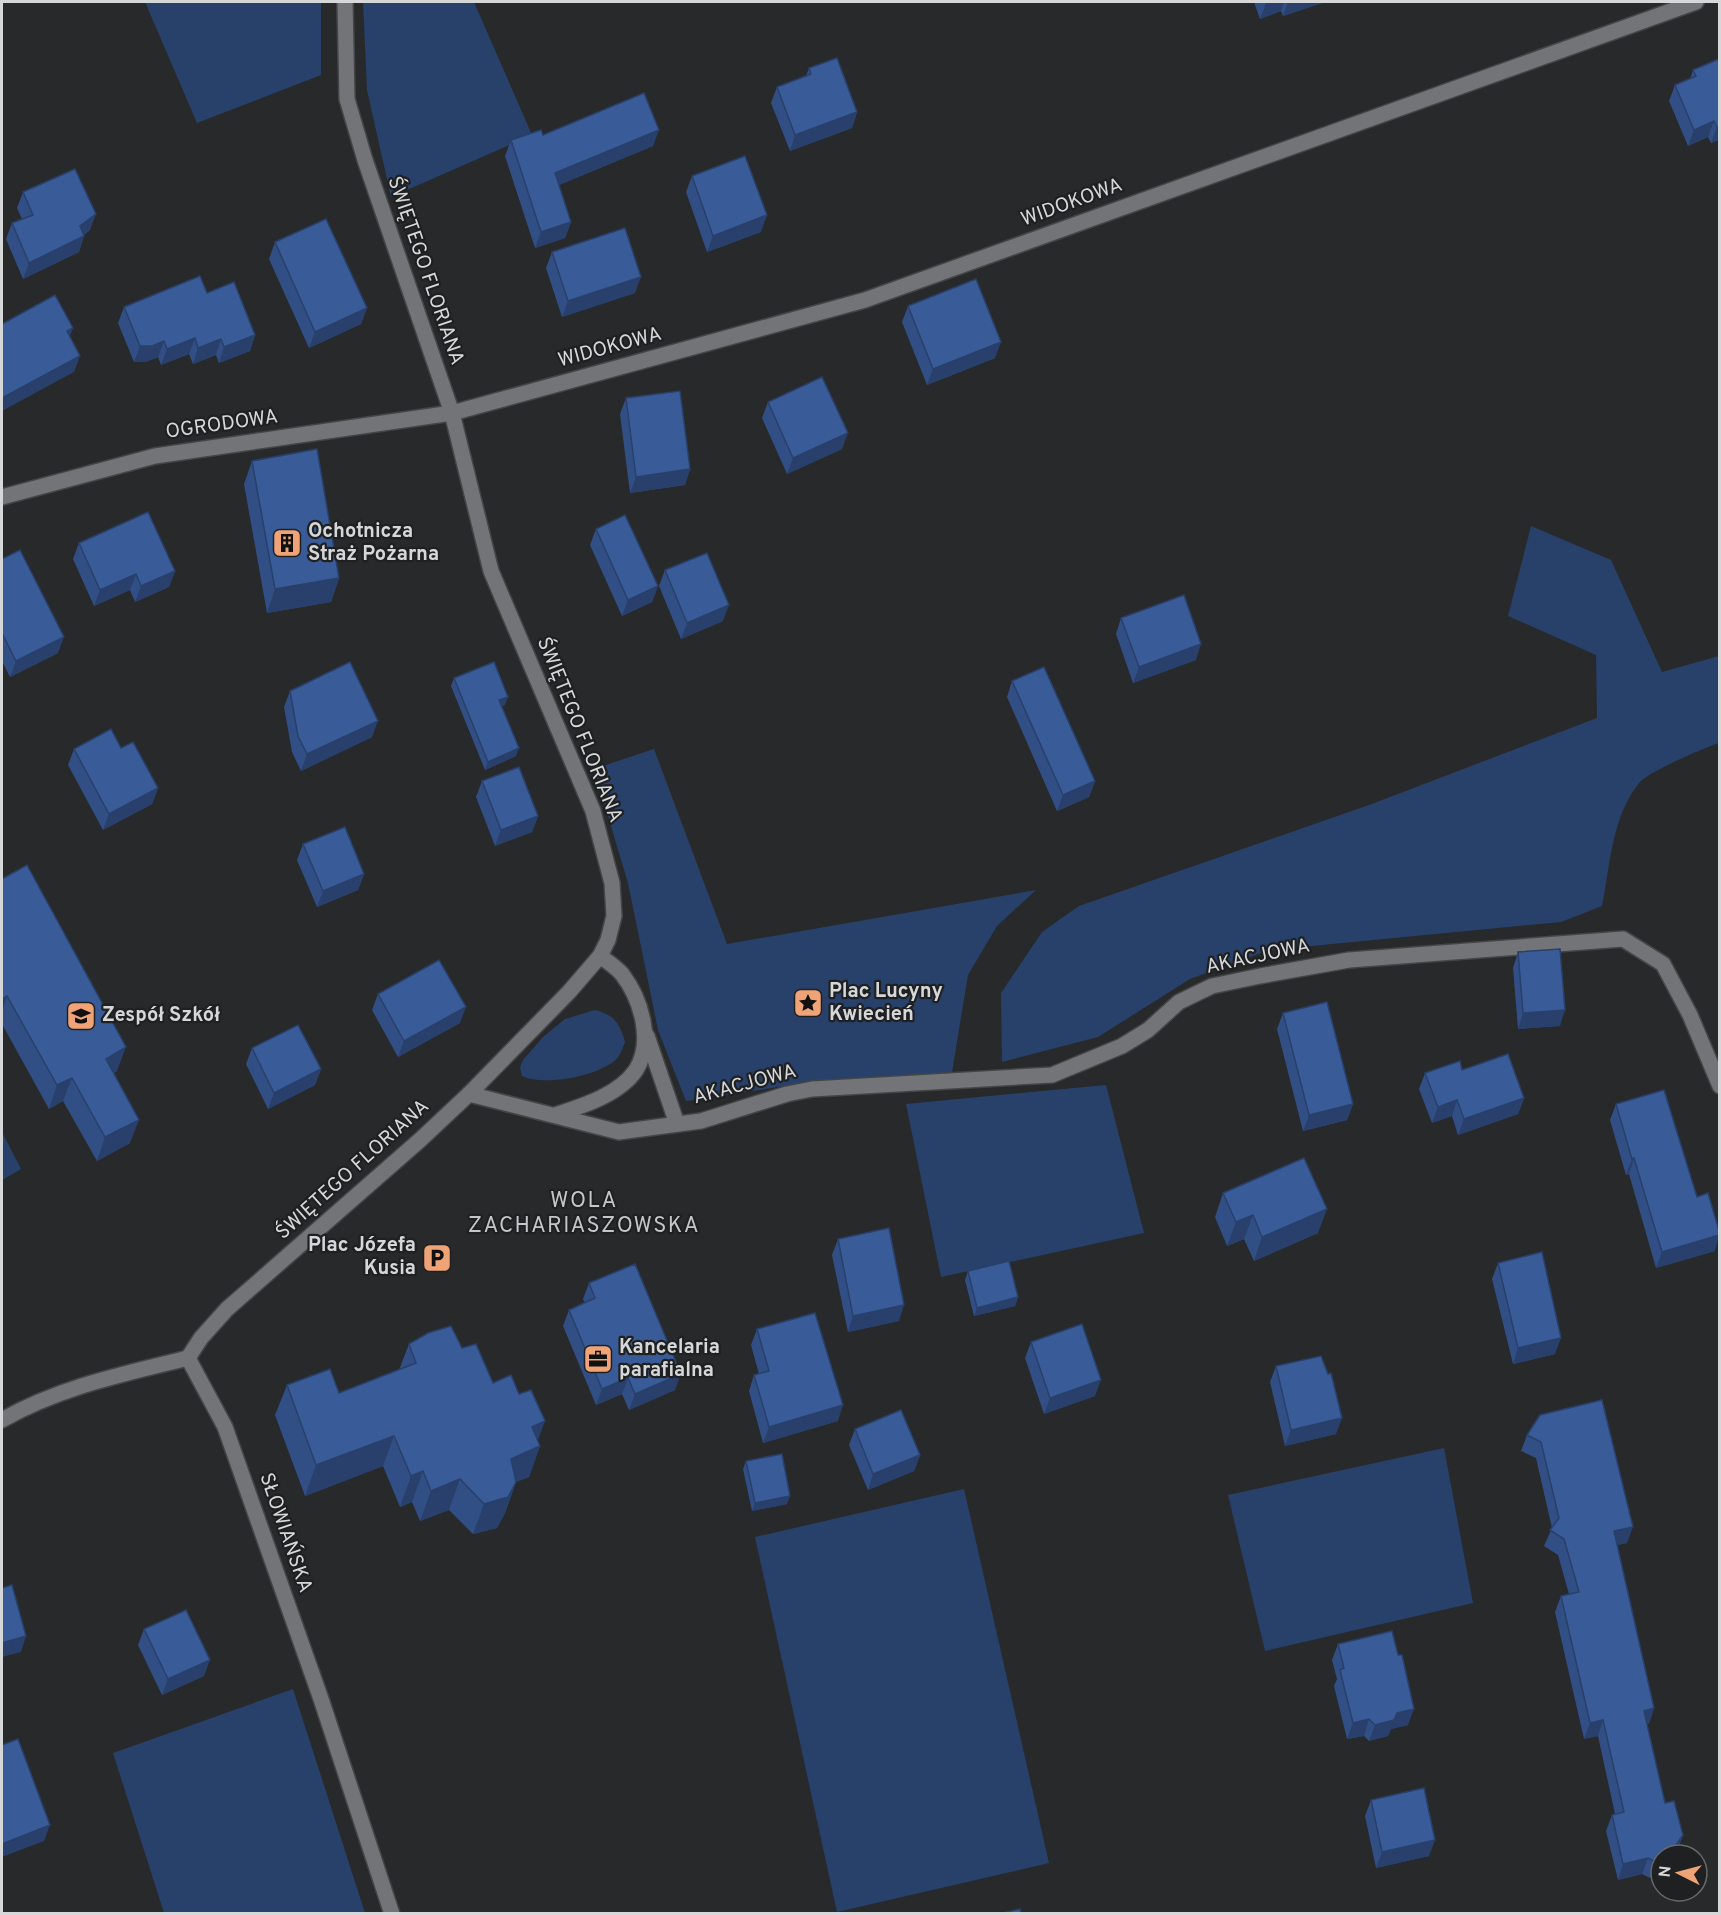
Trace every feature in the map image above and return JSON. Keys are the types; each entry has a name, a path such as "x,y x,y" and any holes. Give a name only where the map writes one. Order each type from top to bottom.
{"street":[{"name":"ŚWIĘTEGO FLORIANA","path":"188,1358 201,1338 226,1309 420,1140 469,1094 569,992 600,956 608,940 614,905 612,883 594,811 491,571 452,412 365,160 347,99 345,2"},
{"name":"WIDOKOWA","path":"452,412 864,300 1696,2"},
{"name":"OGRODOWA","path":"2,497 155,456 452,412"},
{"name":"AKACJOWA","path":"555,1115 619,1132 700,1121 787,1094 812,1089 1052,1075 1122,1046 1148,1030 1179,1002 1204,990 1260,976 1349,960 1623,939 1663,964 1690,1015 1719,1086"},
{"name":"AKACJOWA","path":"600,956 621,973 637,999 644,1029 677,1124"},
{"name":"AKACJOWA","path":"555,1115 589,1104 635,1071 642,1056 644,1029"},
{"path":"469,1094 555,1115"},
{"path":"2,1420 26,1406 68,1389 188,1358"},
{"name":"SŁOWIAŃSKA","path":"188,1358 225,1427 321,1699 392,1914"}],"shaded area":[{"path":"145,2 321,2 321,75 197,123"},
{"path":"363,2 474,2 532,135 391,197 367,90"},
{"path":"1531,526 1611,560 1662,672 1719,656 1719,743 1665,766 1640,782 1623,810 1613,841 1602,906 1561,922 1269,950 1190,979 1098,1037 1002,1062 1001,993 1042,932 1079,906 1369,805 1597,718 1596,655 1508,616"},
{"name":"Plac Lucyny Kwiecień","path":"654,749 727,944 1036,890 997,926 968,975 952,1072 778,1087 686,1101 658,1030 628,883 594,769"},
{"path":"595,1010 612,1017 621,1030 625,1042 615,1060 581,1076 543,1080 522,1076 520,1067 523,1060 543,1037 565,1019"},
{"path":"1106,1085 1144,1233 941,1277 906,1104"},
{"path":"2,1132 21,1169 2,1180"},
{"path":"1444,1448 1473,1603 1265,1651 1228,1495"},
{"path":"964,1489 1049,1863 837,1912 755,1537"},
{"path":"293,1689 365,1913 164,1913 113,1753"}],"building":[{"path":"837,58 857,112 795,135 777,87 811,74 809,68"},
{"path":"1719,59 1719,126 1717,127 1714,121 1694,130 1675,85 1696,76 1693,70"},
{"path":"644,93 659,130 555,173 571,222 541,232 511,140 541,130 543,135"},
{"path":"745,156 767,215 713,236 692,176"},
{"path":"75,169 96,214 80,226 84,236 29,263 12,223 33,215 23,192"},
{"path":"326,219 367,308 315,332 275,242"},
{"path":"625,228 641,277 568,301 552,252"},
{"path":"200,276 207,293 234,282 255,335 224,347 221,339 198,348 195,338 167,349 164,341 152,346 140,346 124,307"},
{"path":"976,279 1001,342 933,369 908,306"},
{"path":"55,295 73,328 67,331 80,356 2,398 2,324"},
{"path":"822,377 848,433 793,458 768,402"},
{"path":"680,391 690,469 636,477 626,398"},
{"name":"Ochotnicza Straż Pożarna","path":"317,449 339,578 275,589 252,461"},
{"path":"148,512 175,571 141,586 136,574 100,590 79,543"},
{"path":"625,515 658,586 628,600 596,529"},
{"path":"20,550 64,637 16,661 2,633 2,559"},
{"path":"707,553 729,605 687,623 665,570"},
{"path":"1184,595 1201,644 1139,667 1121,618"},
{"path":"350,662 378,721 307,754 298,736 290,691"},
{"path":"494,662 508,697 499,700 519,748 488,762 454,678"},
{"path":"1044,667 1095,781 1063,795 1012,681"},
{"path":"111,729 121,748 133,742 158,788 109,814 74,749"},
{"path":"519,767 538,816 501,830 482,781"},
{"path":"345,827 364,874 323,891 303,844"},
{"path":"27,865 126,1047 106,1059 139,1120 105,1137 72,1078 57,1085 7,996 2,999 2,879"},
{"path":"1560,949 1565,1010 1523,1013 1518,952"},
{"path":"439,960 466,1007 404,1041 378,994"},
{"path":"1327,1002 1353,1104 1309,1115 1283,1013"},
{"path":"298,1025 321,1069 274,1093 252,1048"},
{"path":"1508,1054 1524,1098 1464,1119 1457,1100 1438,1107 1425,1073 1460,1061 1462,1070"},
{"path":"1664,1090 1697,1197 1708,1193 1719,1235 1662,1252 1616,1104"},
{"path":"1304,1158 1327,1209 1262,1237 1253,1215 1236,1222 1223,1193"},
{"path":"889,1228 904,1305 853,1316 838,1239"},
{"path":"1542,1252 1561,1338 1518,1348 1498,1263"},
{"path":"1009,1261 1018,1297 977,1308 968,1271"},
{"path":"635,1264 681,1374 635,1394 628,1378 602,1389 569,1310 595,1298 589,1283"},
{"path":"815,1313 843,1405 769,1427 754,1375 769,1371 757,1329"},
{"path":"1082,1324 1101,1380 1050,1398 1031,1342"},
{"path":"451,1326 462,1348 476,1344 493,1383 511,1375 519,1394 531,1390 545,1421 532,1427 540,1446 511,1459 516,1482 508,1497 484,1504 460,1479 431,1491 423,1471 411,1476 394,1436 316,1465 287,1385 330,1369 339,1393 416,1363 409,1344 428,1333"},
{"path":"1321,1356 1328,1374 1331,1373 1342,1418 1291,1430 1276,1366"},
{"path":"1602,1400 1633,1527 1614,1531 1654,1708 1644,1711 1665,1803 1674,1801 1683,1835 1677,1843 1649,1843 1649,1858 1623,1864 1612,1815 1624,1812 1603,1720 1590,1723 1561,1596 1579,1592 1564,1539 1550,1530 1559,1518 1541,1442 1527,1435 1540,1415"},
{"path":"901,1410 920,1455 873,1474 855,1429"},
{"path":"782,1454 790,1496 755,1503 746,1461"},
{"path":"12,1585 26,1636 2,1643 2,1588"},
{"path":"186,1610 210,1660 168,1679 144,1629"},
{"path":"1392,1631 1398,1655 1402,1655 1414,1709 1397,1713 1394,1720 1375,1725 1369,1719 1353,1723 1340,1670 1344,1668 1338,1644"},
{"path":"18,1739 50,1825 2,1844 2,1745"},
{"path":"1424,1788 1435,1840 1382,1852 1371,1800"},
{"path":"1020,1909 1021,1914 999,1914"}],"place":[{"name":"Ochotnicza Straż Pożarna","path":"287,543"},
{"name":"Plac Lucyny Kwiecień","path":"808,1003"},
{"name":"Zespół Szkół","path":"81,1016"},
{"name":"Plac Józefa Kusia","path":"437,1258"},
{"name":"Kancelaria parafialna","path":"598,1359"}],"district":[{"name":"WOLA ZACHARIASZOWSKA","path":"584,1214"}]}
